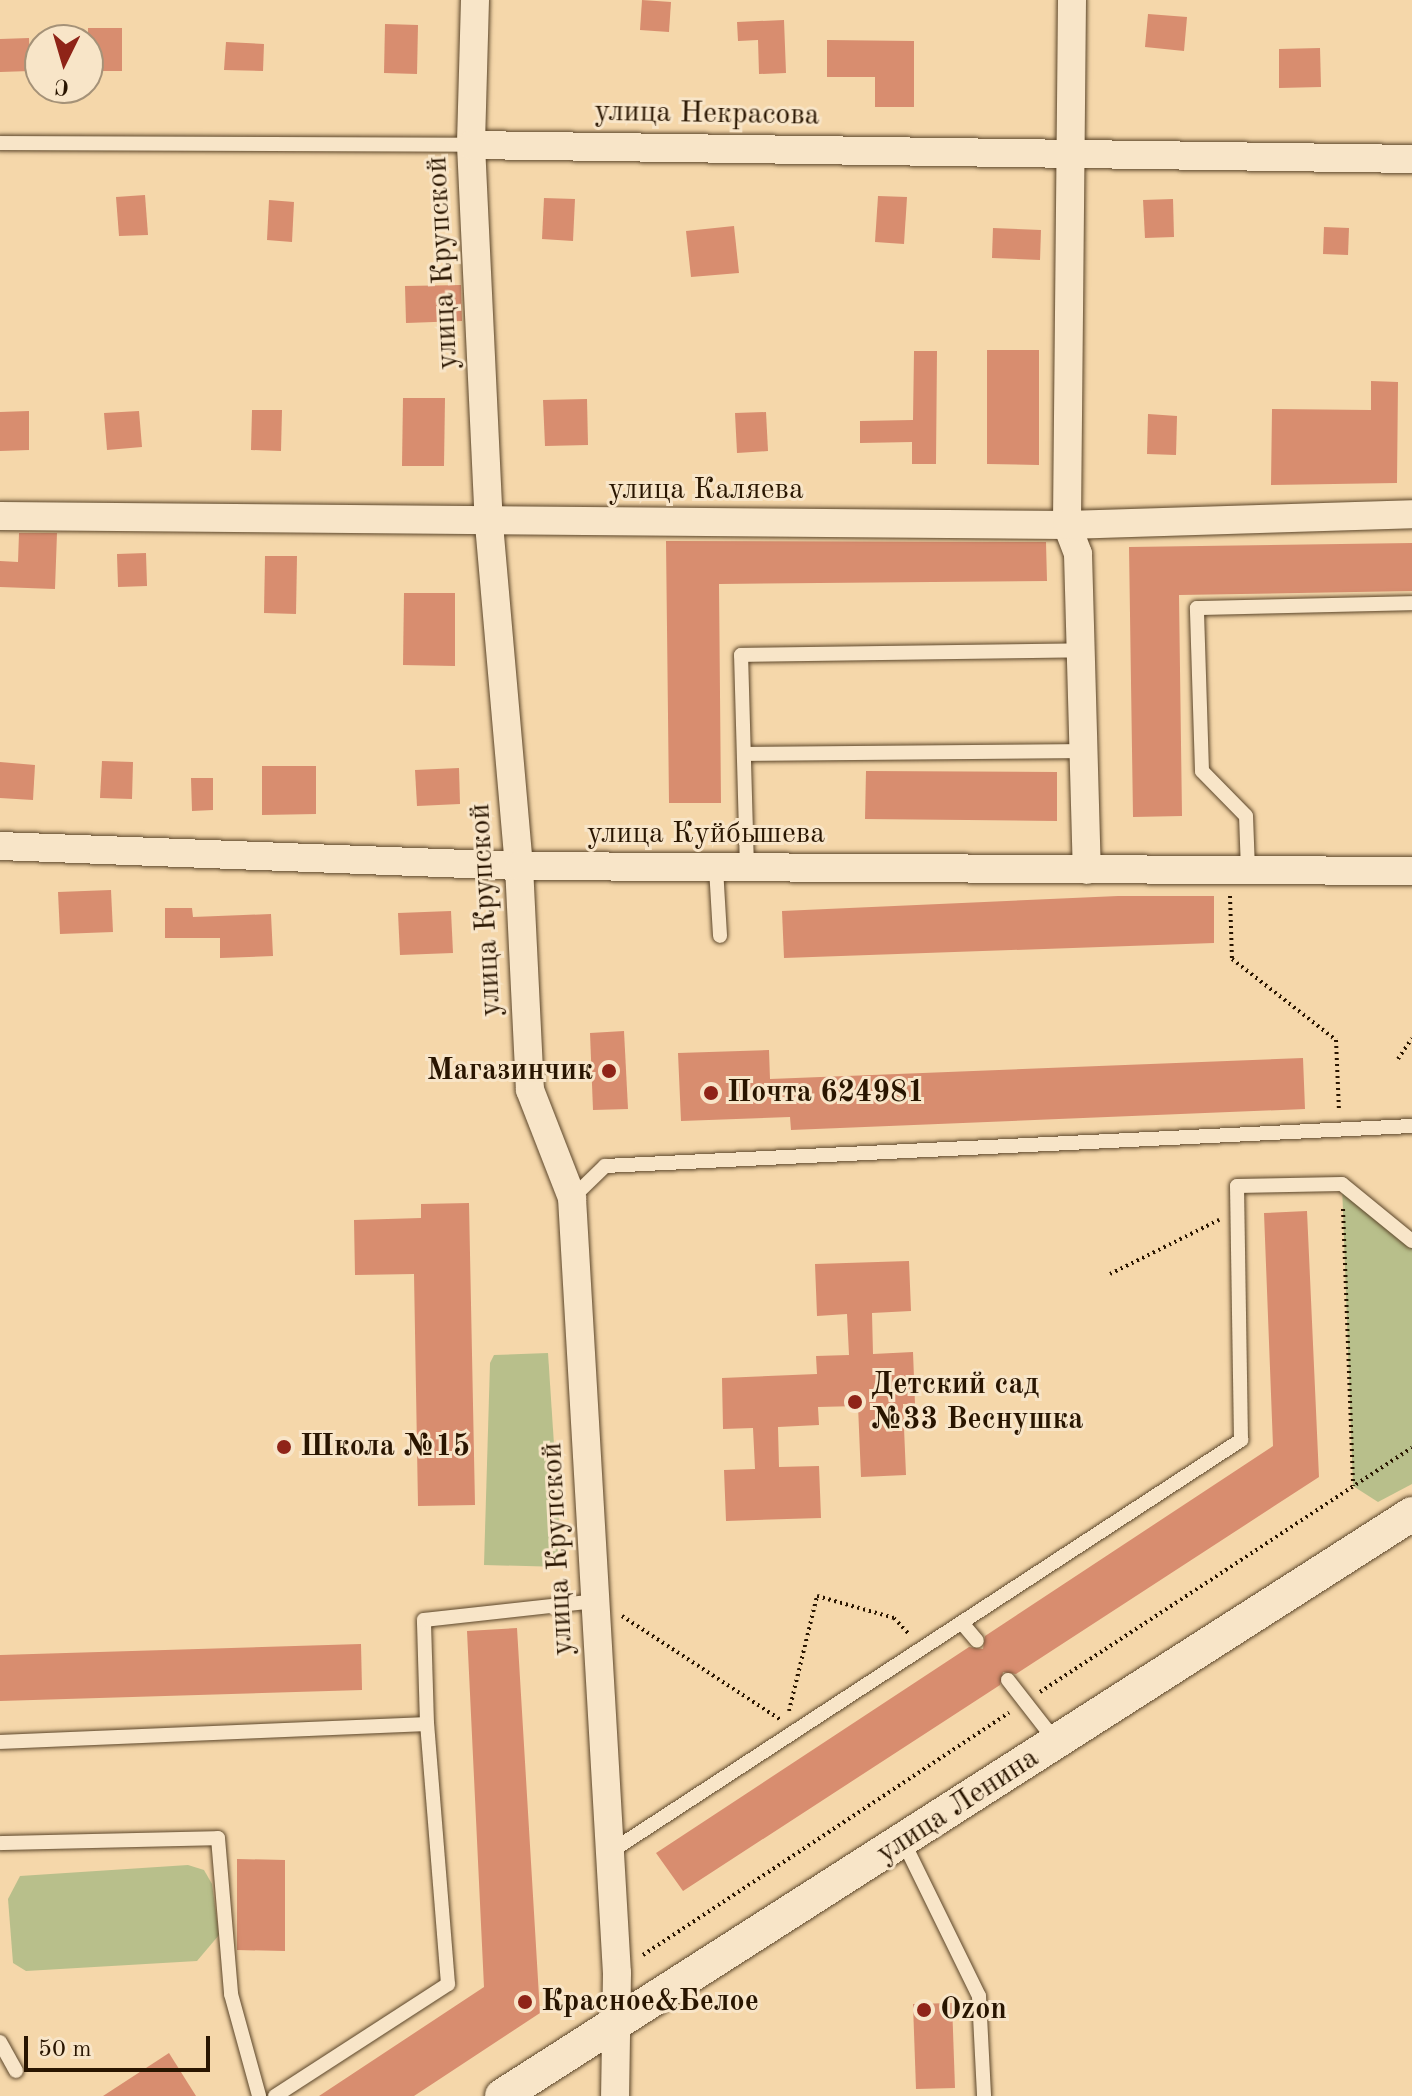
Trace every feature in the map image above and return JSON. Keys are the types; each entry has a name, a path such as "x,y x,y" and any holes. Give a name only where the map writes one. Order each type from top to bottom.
{"street":[{"name":"улица Крупской","path":"475,0 471,145 489,524 519,866 530,1090 572,1198 610,1852 615,2096"},
{"path":"1072,0 1067,525 1078,554 1087,870"},
{"name":"улица Некрасова","path":"471,145 1412,159"},
{"name":"улица Каляева","path":"0,516 489,524 1067,525 1412,514"},
{"name":"улица Куйбышева","path":"0,846 519,866 1412,871"},
{"name":"улица Ленина","path":"502,2096 615,2027 1412,1514"}],"lane":[{"name":"улица Некрасова","path":"0,143 471,145"},
{"path":"1248,870 1246,816 1202,771 1197,608 1412,603"},
{"path":"747,868 741,655 1080,650"},
{"path":"744,754 1083,751"},
{"path":"716,868 720,936"},
{"path":"572,1198 605,1166 1412,1126"},
{"path":"610,1852 1241,1440 1237,1186 1342,1184 1412,1241"},
{"path":"275,2096 448,1984 427,1724 424,1620 595,1601"},
{"path":"962,1623 977,1641"},
{"path":"1008,1680 1057,1743"},
{"path":"0,1742 427,1724"},
{"path":"0,1843 218,1838 231,1994 259,2096"},
{"path":"903,1841 979,1996 984,2096"},
{"path":"0,2042 16,2071"}],"path":[{"path":"1398,1059 1412,1038"},
{"path":"1110,1274 1237,1208"},
{"path":"793,1733 787,1703 817,1596 894,1618 920,1650"},
{"path":"595,1601 761,1703 793,1733"}],"green space":[{"path":"1342,1184 1412,1241 1412,1484 1378,1502 1353,1486"},
{"path":"548,1353 562,1567 484,1565 490,1363 494,1355"},
{"path":"188,1865 204,1870 212,1884 219,1935 197,1961 26,1971 13,1963 8,1899 20,1876"}],"building":[{"path":"642,0 671,2 669,32 640,30"},
{"path":"1148,14 1187,17 1184,51 1145,47"},
{"path":"784,20 786,73 759,74 758,40 738,41 737,22"},
{"path":"385,24 418,25 417,74 384,73"},
{"path":"104,28 122,28 122,71 104,71"},
{"path":"24,38 24,71 0,72 0,39"},
{"path":"827,40 914,41 914,107 875,107 875,77 827,77"},
{"path":"226,42 264,44 263,71 224,70"},
{"path":"1320,48 1321,87 1279,88 1279,49"},
{"path":"145,195 148,235 119,236 116,197"},
{"path":"878,196 907,197 904,244 875,242"},
{"path":"544,198 575,199 573,241 542,239"},
{"path":"1173,199 1174,237 1145,238 1143,200"},
{"path":"269,200 294,202 292,242 267,240"},
{"path":"734,226 739,273 691,277 686,231"},
{"path":"1324,227 1349,228 1348,255 1323,254"},
{"path":"993,228 1041,230 1040,260 992,258"},
{"path":"461,285 462,321 406,323 405,286"},
{"path":"987,350 1039,350 1039,465 987,464"},
{"path":"914,351 937,351 936,464 912,464 912,442 860,443 860,421 913,420"},
{"path":"1371,381 1398,382 1397,483 1271,485 1272,409 1371,410"},
{"path":"403,398 445,398 444,466 402,466"},
{"path":"587,399 588,445 545,446 543,400"},
{"path":"252,410 282,410 281,451 251,450"},
{"path":"29,411 29,450 0,451 0,412"},
{"path":"139,411 142,447 107,450 104,413"},
{"path":"766,412 768,451 737,453 735,413"},
{"path":"1148,414 1177,416 1176,455 1147,454"},
{"path":"19,533 57,533 55,589 0,587 0,561 18,562"},
{"path":"666,541 1046,542 1047,581 719,584 721,803 669,803"},
{"path":"1412,543 1412,591 1179,595 1182,816 1133,817 1129,547"},
{"path":"146,553 147,586 118,587 117,554"},
{"path":"265,556 297,556 296,614 264,613"},
{"path":"404,593 455,593 455,666 403,665"},
{"path":"102,761 133,762 132,799 100,798"},
{"path":"0,762 35,765 33,800 0,798"},
{"path":"262,766 316,766 316,814 262,815"},
{"path":"459,768 460,804 417,806 415,770"},
{"path":"866,771 1057,772 1057,821 865,819"},
{"path":"191,778 213,778 213,810 192,811"},
{"path":"111,890 113,932 60,934 58,892"},
{"path":"1118,896 1214,896 1214,943 784,958 782,911"},
{"path":"165,908 192,908 193,917 271,914 273,956 220,958 220,938 165,938"},
{"path":"451,911 453,953 400,955 398,913"},
{"name":"Магазинчик","path":"624,1031 628,1109 593,1110 590,1033"},
{"path":"769,1050 770,1079 1303,1058 1305,1109 791,1130 790,1117 681,1121 678,1053"},
{"path":"469,1203 475,1505 418,1506 414,1274 355,1275 354,1220 421,1218 421,1204"},
{"path":"1307,1211 1319,1477 1016,1674 1003,1672 1000,1685 683,1891 656,1853 969,1647 983,1649 985,1636 1273,1446 1264,1213"},
{"path":"909,1261 911,1311 872,1313 873,1354 913,1352 915,1404 903,1404 906,1475 861,1477 858,1406 818,1407 819,1425 778,1427 779,1467 819,1466 821,1518 726,1521 724,1470 755,1469 753,1428 723,1429 722,1378 817,1374 816,1356 849,1355 847,1314 817,1316 815,1264"},
{"path":"517,1628 540,2013 414,2096 319,2096 484,1987 467,1631"},
{"path":"361,1644 362,1690 0,1701 0,1655"},
{"path":"237,1859 285,1860 285,1951 237,1950"},
{"path":"952,2003 955,2088 916,2089 913,2004"},
{"path":"169,2053 196,2096 103,2096"}],"place":[{"name":"Магазинчик","path":"609,1071"},
{"name":"Почта 624981","path":"711,1093"},
{"name":"Детский сад №33 Веснушка","path":"855,1402"},
{"name":"Школа №15","path":"284,1447"},
{"name":"Красное&Белое","path":"525,2002"},
{"name":"Ozon","path":"924,2010"}]}
